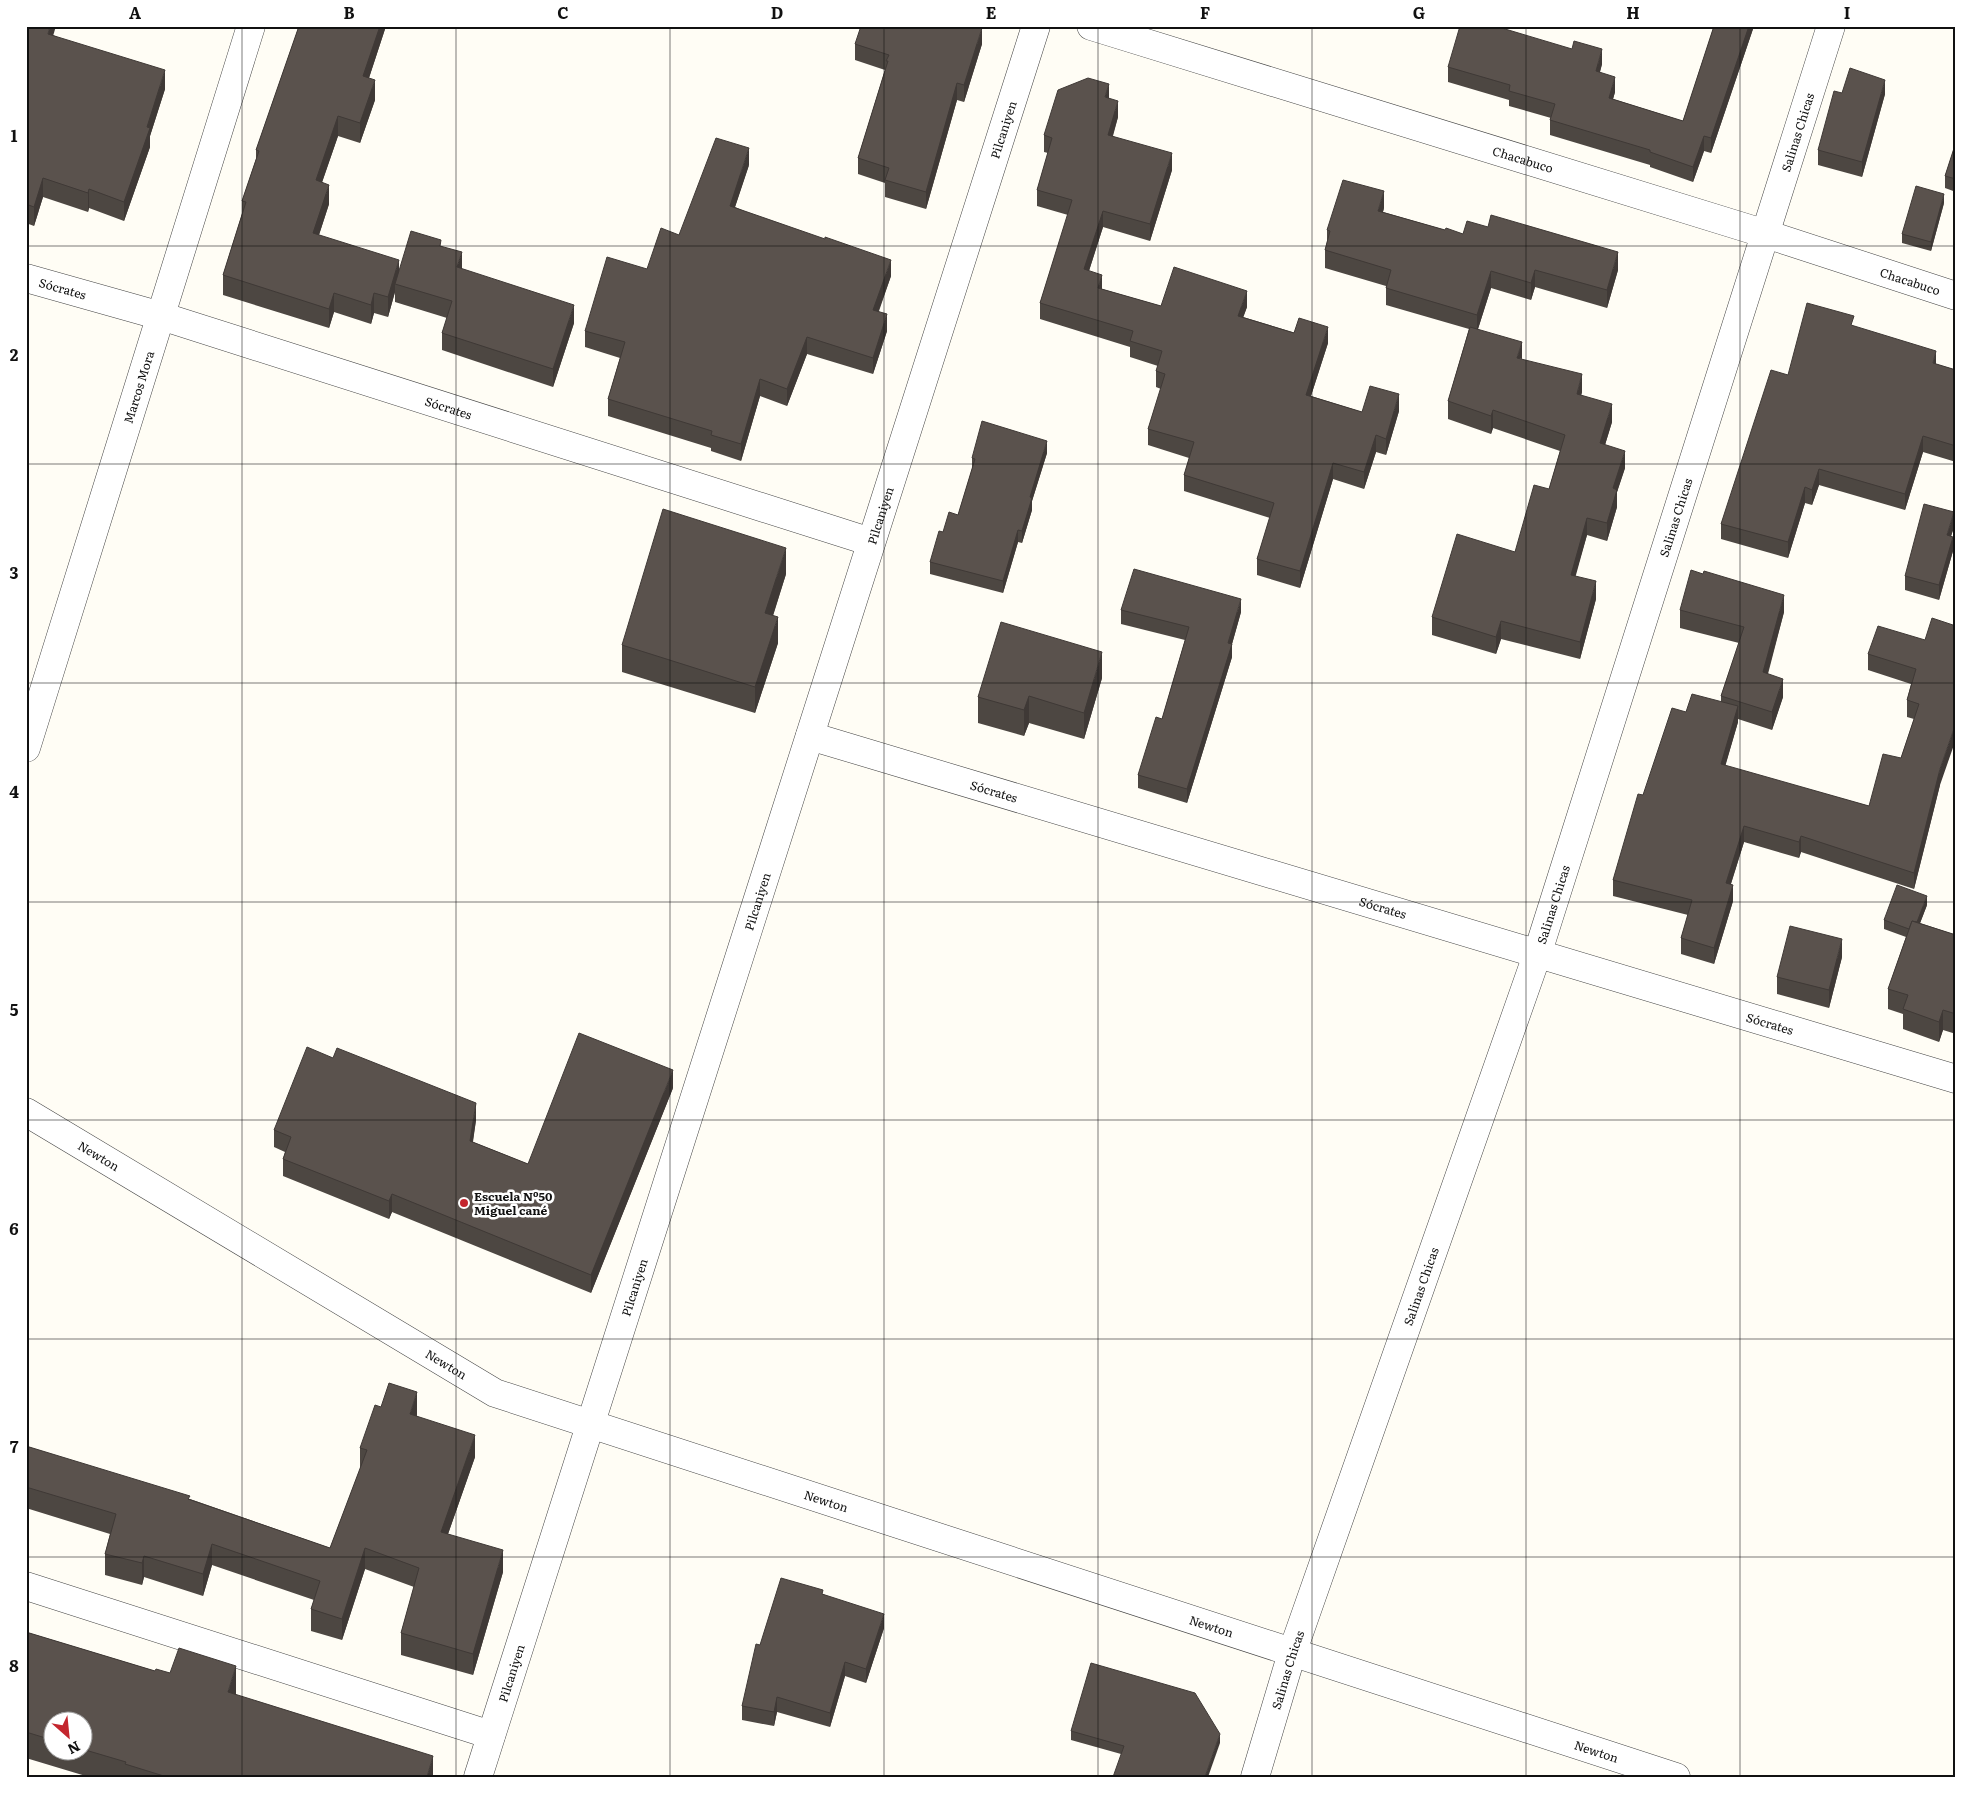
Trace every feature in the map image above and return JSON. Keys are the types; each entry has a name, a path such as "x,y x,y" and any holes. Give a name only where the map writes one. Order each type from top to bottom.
{"street":[{"name":"Marcos Mora","path":"26,748 251,26"},
{"name":"Pilcaniyen","path":"478,1777 1036,26"},
{"name":"Chacabuco","path":"1090,26 1766,234 1956,296"},
{"name":"Salinas Chicas","path":"1256,1777 1292,1653 1537,955 1831,26"},
{"name":"Sócrates","path":"26,278 161,316 871,542"},
{"name":"Sócrates","path":"810,736 1956,1079"},
{"name":"Newton","path":"26,1112 496,1394 1676,1777"},
{"path":"26,1586 491,1735"}],"building":[{"path":"26,26 50,26 48,34 165,70 147,127 150,128 124,202 89,189 88,193 43,178 34,207 26,204"},
{"path":"299,26 380,26 363,76 375,80 360,123 338,116 316,180 329,185 313,233 399,260 388,297 374,293 371,305 334,293 329,309 223,275 246,202 242,201 259,151 256,150"},
{"path":"861,26 976,26 982,28 964,85 957,83 926,192 885,180 889,168 858,158 889,55 855,44"},
{"path":"1460,26 1495,26 1572,49 1574,41 1602,49 1596,71 1615,77 1609,98 1683,121 1714,26 1749,26 1711,138 1704,136 1693,167 1650,152 1650,150 1550,120 1555,104 1509,91 1510,85 1448,67"},
{"path":"1850,68 1885,80 1862,162 1818,150 1834,91 1842,93"},
{"path":"1088,78 1109,84 1105,97 1118,101 1108,135 1172,153 1150,224 1103,211 1084,269 1102,275 1098,288 1161,306 1174,267 1247,291 1238,316 1294,333 1299,318 1328,327 1306,395 1362,412 1370,386 1399,394 1386,439 1376,435 1364,472 1333,463 1300,571 1257,559 1274,503 1184,475 1194,442 1148,429 1165,374 1156,371 1162,351 1130,341 1133,331 1040,303 1072,200 1037,190 1052,138 1044,135 1058,90"},
{"path":"716,138 749,148 730,206 891,260 873,310 887,314 873,358 807,337 787,389 760,379 741,444 711,435 712,431 608,399 625,342 585,331 607,257 647,269 661,228 679,235"},
{"path":"1956,142 1956,179 1945,176"},
{"path":"1343,180 1384,191 1378,211 1445,230 1446,228 1463,234 1467,221 1488,227 1491,215 1618,252 1607,290 1535,270 1531,283 1491,271 1477,315 1386,288 1391,270 1325,250 1330,231 1327,230"},
{"path":"1916,186 1944,194 1931,242 1902,234"},
{"path":"411,231 441,240 440,246 462,252 457,267 574,305 553,369 442,333 452,301 395,284"},
{"path":"1807,303 1854,316 1851,325 1936,351 1933,363 1956,370 1956,446 1923,436 1905,494 1819,469 1812,490 1805,487 1788,542 1721,524 1771,370 1788,375"},
{"path":"1470,327 1522,342 1517,358 1582,374 1577,394 1612,404 1600,443 1625,451 1613,488 1617,490 1607,523 1587,518 1571,575 1596,581 1580,642 1501,621 1496,637 1432,617 1457,534 1515,552 1534,485 1549,489 1565,435 1493,410 1491,416 1448,401"},
{"path":"982,421 1047,441 1022,531 1018,530 1003,581 930,562 939,531 943,532 949,512 958,515 975,459 972,458"},
{"path":"1924,504 1954,512 1947,535 1953,537 1939,585 1905,576"},
{"path":"663,509 786,548 765,613 778,617 755,687 622,645"},
{"path":"1134,569 1241,599 1228,643 1232,644 1187,789 1138,775 1156,717 1162,719 1189,627 1121,610"},
{"path":"1691,570 1703,574 1704,571 1784,595 1763,672 1783,679 1772,712 1721,696 1744,627 1680,610"},
{"path":"1932,618 1956,626 1956,723 1940,769 1914,873 1801,836 1799,842 1744,826 1726,883 1733,885 1714,948 1681,938 1692,900 1613,880 1638,794 1643,795 1672,708 1686,712 1692,694 1738,706 1721,764 1869,806 1883,754 1901,758 1919,704 1907,700 1916,669 1868,654 1878,626 1925,640"},
{"path":"1001,622 1102,652 1084,713 1029,696 1024,710 978,697"},
{"path":"1897,885 1927,896 1917,922 1912,921 1909,929 1884,920"},
{"path":"1912,921 1956,935 1956,1014 1943,1010 1939,1022 1903,1009 1908,995 1888,989"},
{"path":"1790,926 1842,939 1829,990 1777,977"},
{"path":"579,1033 673,1070 591,1275 392,1194 389,1201 283,1159 291,1137 274,1130 307,1047 333,1058 337,1048 476,1103 470,1141 528,1164"},
{"path":"389,1383 417,1392 410,1414 475,1435 441,1532 503,1550 473,1654 401,1633 419,1568 365,1548 342,1619 311,1609 320,1581 212,1544 203,1574 144,1556 142,1563 105,1554 116,1514 26,1487 26,1446 190,1496 188,1499 330,1548 367,1450 360,1448 375,1405 381,1407"},
{"path":"781,1578 823,1590 822,1594 884,1614 866,1669 845,1662 830,1713 777,1697 774,1712 742,1706 756,1644 760,1645"},
{"path":"26,1632 155,1671 156,1669 170,1673 179,1648 236,1666 228,1692 433,1756 427,1777 167,1777 92,1752 92,1710 42,1710 42,1737 26,1732"},
{"path":"1091,1663 1195,1693 1220,1734 1205,1777 1113,1777 1124,1746 1071,1731"}],"place":[{"name":"Escuela Nº50 Miguel cané","path":"464,1203"}]}
